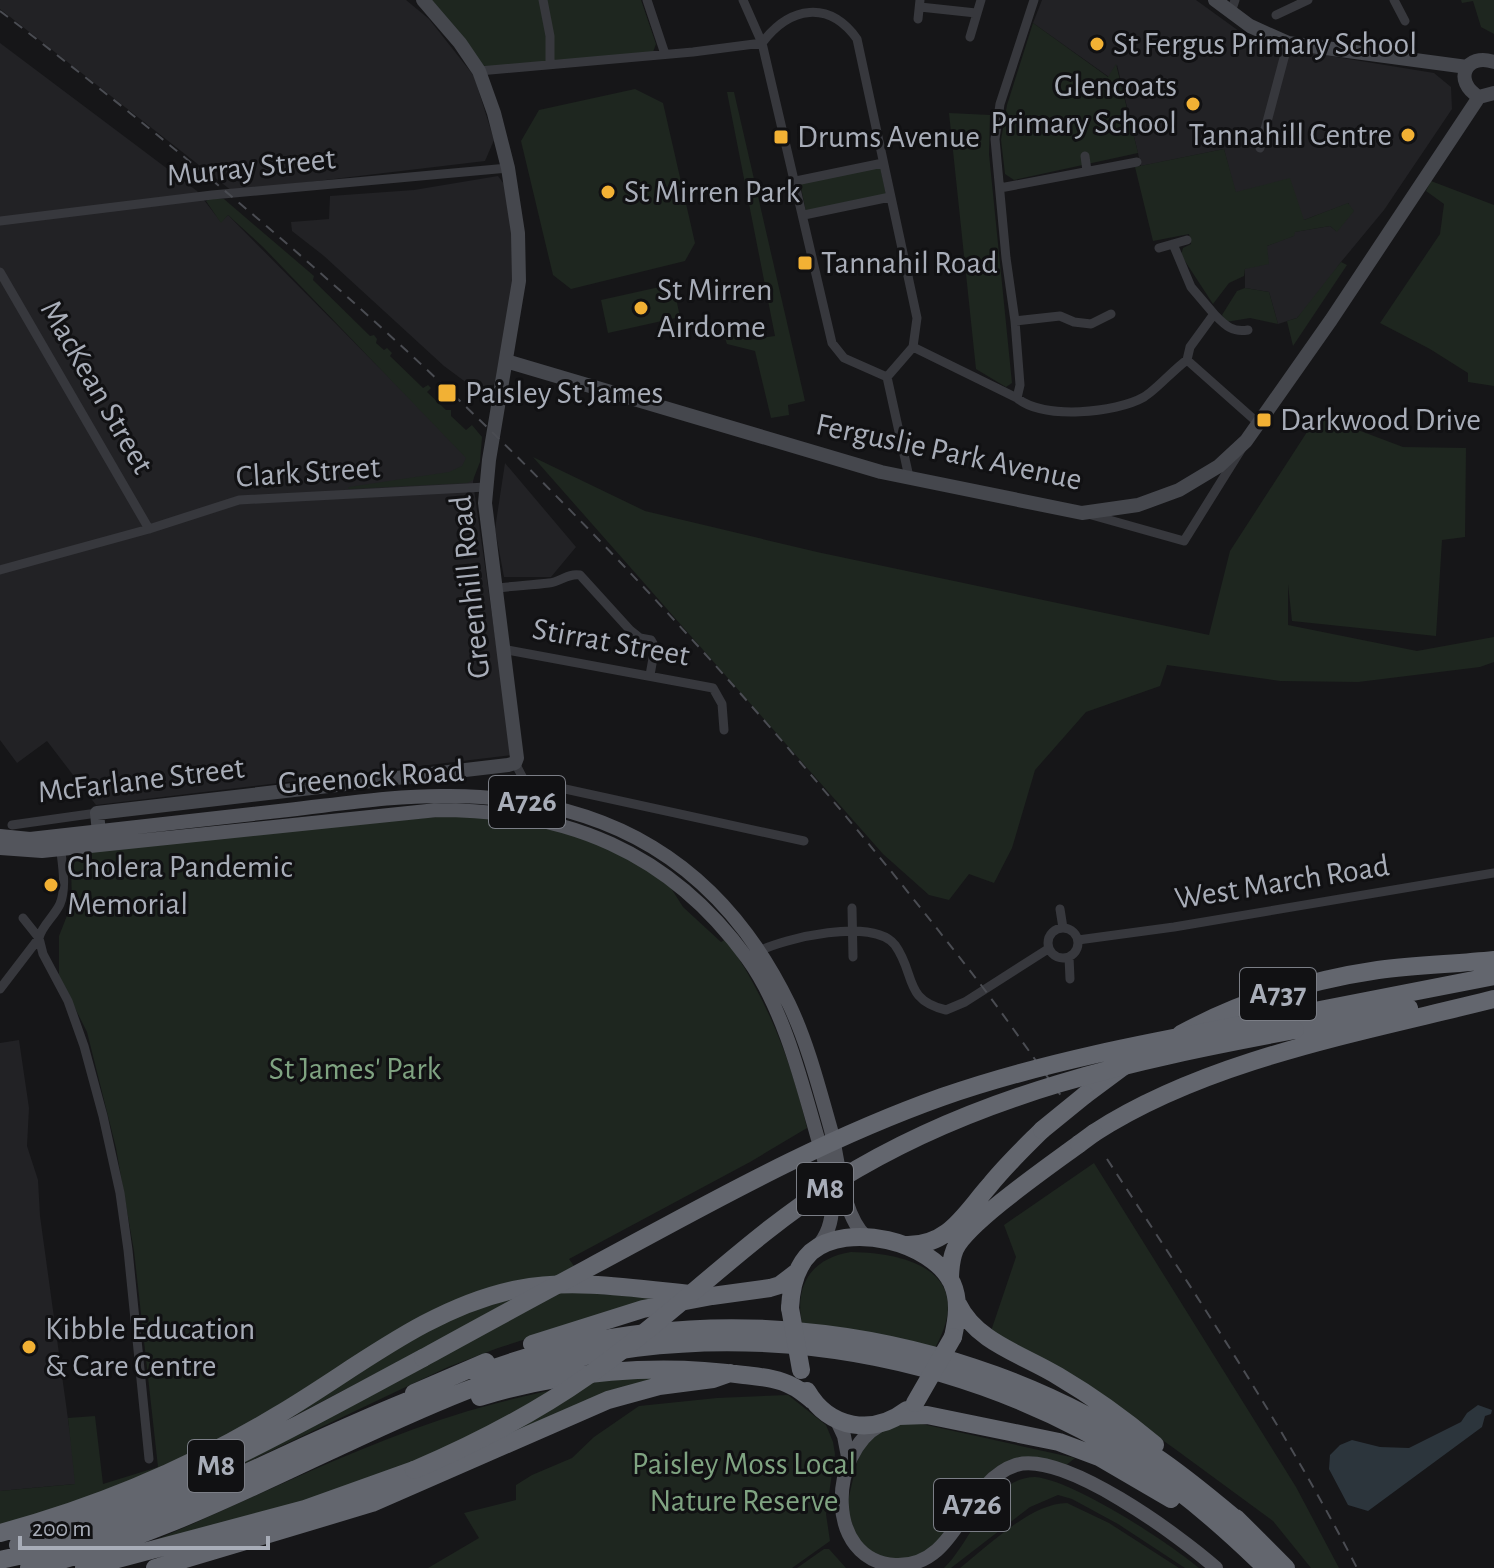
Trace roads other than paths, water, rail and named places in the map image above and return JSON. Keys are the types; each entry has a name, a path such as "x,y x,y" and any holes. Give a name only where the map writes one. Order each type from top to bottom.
{"highway":[{"name":"A737","path":"906,1245 933,1242 953,1228 1013,1158 1042,1130 1085,1095 1150,1050 1192,1028 1269,996 1312,984 1370,972 1494,960"},
{"name":"M8","path":"84,1568 305,1509 414,1470 484,1438 561,1394 624,1348 798,1208 848,1175 932,1129 1001,1101 1093,1072 1494,976"},
{"name":"M8","path":"0,1551 68,1529 265,1443 738,1187 811,1150 887,1118 1039,1068 1292,1023 1494,992"},
{"name":"A737","path":"950,1280 953,1255 967,1235 1042,1171 1087,1138 1161,1095 1226,1070 1494,999"},
{"name":"A726","path":"837,1421 812,1400 805,1387 790,1308 797,1272 814,1250 840,1239 866,1237 906,1245 927,1257 950,1280 958,1304 953,1337 915,1403 899,1416 880,1425"},
{"path":"0,1533 107,1498 194,1461 277,1416 385,1345 463,1306 489,1297 520,1288 560,1285 712,1296 770,1288 780,1285 797,1272"},
{"name":"M8","path":"0,1560 68,1544 163,1511 435,1383 565,1332 643,1309 712,1296"},
{"name":"M8","path":"958,1304 968,1321 984,1335 1056,1374 1135,1428 1203,1485 1286,1568"},
{"name":"M8","path":"367,1416 516,1359 610,1337 720,1328 813,1332 873,1341 953,1361 1049,1397 1153,1455 1244,1526"},
{"name":"M8","path":"259,1483 421,1409 470,1389 543,1366 607,1352 675,1343 787,1344 857,1352 923,1367 974,1382 1042,1410 1145,1467 1213,1518 1266,1568"},
{"name":"M8","path":"29,1568 134,1537 423,1416 511,1389 646,1369 730,1373"},
{"path":"155,1568 372,1503 608,1400 659,1386 713,1379 730,1373 773,1379 791,1385 812,1400"},
{"name":"M8","path":"899,1416 927,1415 1035,1436 1081,1449 1125,1471 1249,1551"},
{"path":"837,1421 862,1426 880,1425"}],"main road":[{"name":"Greenock Road","path":"0,848 18,851 100,838 437,810 484,811 538,818 584,831 637,857 691,897 754,954 789,1005 806,1045 837,1154 849,1214 866,1237"},
{"name":"Greenock Road","path":"0,836 60,842"},
{"name":"Greenock Road","path":"754,954 791,1049 830,1185 829,1228 814,1250"},
{"name":"A726","path":"837,1421 844,1436 849,1462"},
{"name":"A726","path":"880,1425 860,1441 849,1462 841,1505 843,1523 856,1545 882,1563 908,1564 930,1556 947,1541 989,1482 1009,1468 1030,1463 1065,1470 1121,1501 1166,1529 1216,1568"}],"street":[{"name":"Greenhill Road","path":"423,0 460,43 479,71 508,168 518,233 520,266 486,487 486,514 517,751 515,763"},
{"path":"543,0 550,36 550,64"},
{"path":"647,0 665,54"},
{"path":"743,0 762,43 832,343 844,358 887,377"},
{"path":"970,37 981,0"},
{"path":"1017,398 1020,385 1015,321 995,139 1000,104 1034,0"},
{"path":"1215,0 1233,6 1250,26 1288,43 1467,67 1478,60 1494,62"},
{"path":"1276,15 1308,0"},
{"path":"1394,0 1405,21"},
{"path":"918,19 920,4 976,13"},
{"path":"479,71 762,43 776,25 795,13 817,10 833,14 848,24 857,39 917,318 913,347 887,377"},
{"path":"1260,148 1288,43"},
{"path":"1467,67 1465,85 1479,97 1494,93"},
{"name":"Ferguslie Park Avenue","path":"506,361 795,448 909,477 1082,513 1138,505 1179,490 1219,466 1246,441 1331,320 1479,97"},
{"path":"1085,156 1087,171"},
{"path":"1000,188 1137,162"},
{"path":"796,181 883,163"},
{"name":"Murray Street","path":"0,221 212,195 508,168"},
{"path":"804,215 890,197"},
{"path":"1159,248 1187,240"},
{"path":"1173,244 1191,287 1214,314 1238,332 1248,330"},
{"name":"MacKean Street","path":"0,272 149,529"},
{"path":"1015,321 1060,316 1091,324 1111,314"},
{"path":"913,347 1017,398 1031,408 1068,413 1125,407 1149,395 1187,360 1190,347 1214,314"},
{"path":"1187,360 1258,423"},
{"path":"887,377 909,477"},
{"path":"1082,513 1184,541 1236,462 1246,441"},
{"name":"Clark Street","path":"0,570 149,529 239,500 486,487"},
{"path":"497,588 553,583 571,574 580,575 630,630 640,638 651,640 655,647 650,675"},
{"name":"Stirrat Street","path":"502,649 713,688 722,704 724,730"},
{"path":"515,763 524,780 804,841"},
{"name":"McFarlane Street","path":"12,825 515,763"},
{"path":"97,813 100,838"},
{"path":"60,842 62,897 39,938 43,954 68,1001 84,1046 120,1193 149,1459"},
{"name":"West March Road","path":"1078,940 1174,927 1494,873"},
{"path":"852,908 853,957"},
{"path":"1060,909 1063,928"},
{"path":"23,918 39,938"},
{"path":"754,954 853,930 882,936 893,942 922,1001 946,1010 965,1002 1048,949 1050,934 1063,928 1072,932 1078,940 1076,950 1069,957 1060,958 1048,949"},
{"path":"0,989 39,938"},
{"path":"1069,957 1070,979"}],"railway":[{"path":"0,11 189,161 311,265 431,373 555,495 683,629 806,769 981,985 1062,1097"},
{"path":"1107,1159 1269,1411 1357,1568"}],"place":[{"name":"St Fergus Primary School","path":"1097,44"},
{"name":"Glencoats Primary School","path":"1193,104"},
{"name":"Tannahill Centre","path":"1408,135"},
{"name":"Drums Avenue","path":"781,137"},
{"name":"St Mirren Park","path":"608,192"},
{"name":"Tannahil Road","path":"805,263"},
{"name":"St Mirren Airdome","path":"641,308"},
{"name":"Paisley St James","path":"447,393"},
{"name":"Darkwood Drive","path":"1264,420"},
{"name":"Cholera Pandemic Memorial","path":"51,885"},
{"name":"Kibble Education & Care Centre","path":"29,1347"}],"park label":[{"name":"St James' Park","path":"355,1069"},
{"name":"Paisley Moss Local Nature Reserve","path":"744,1482"}]}
